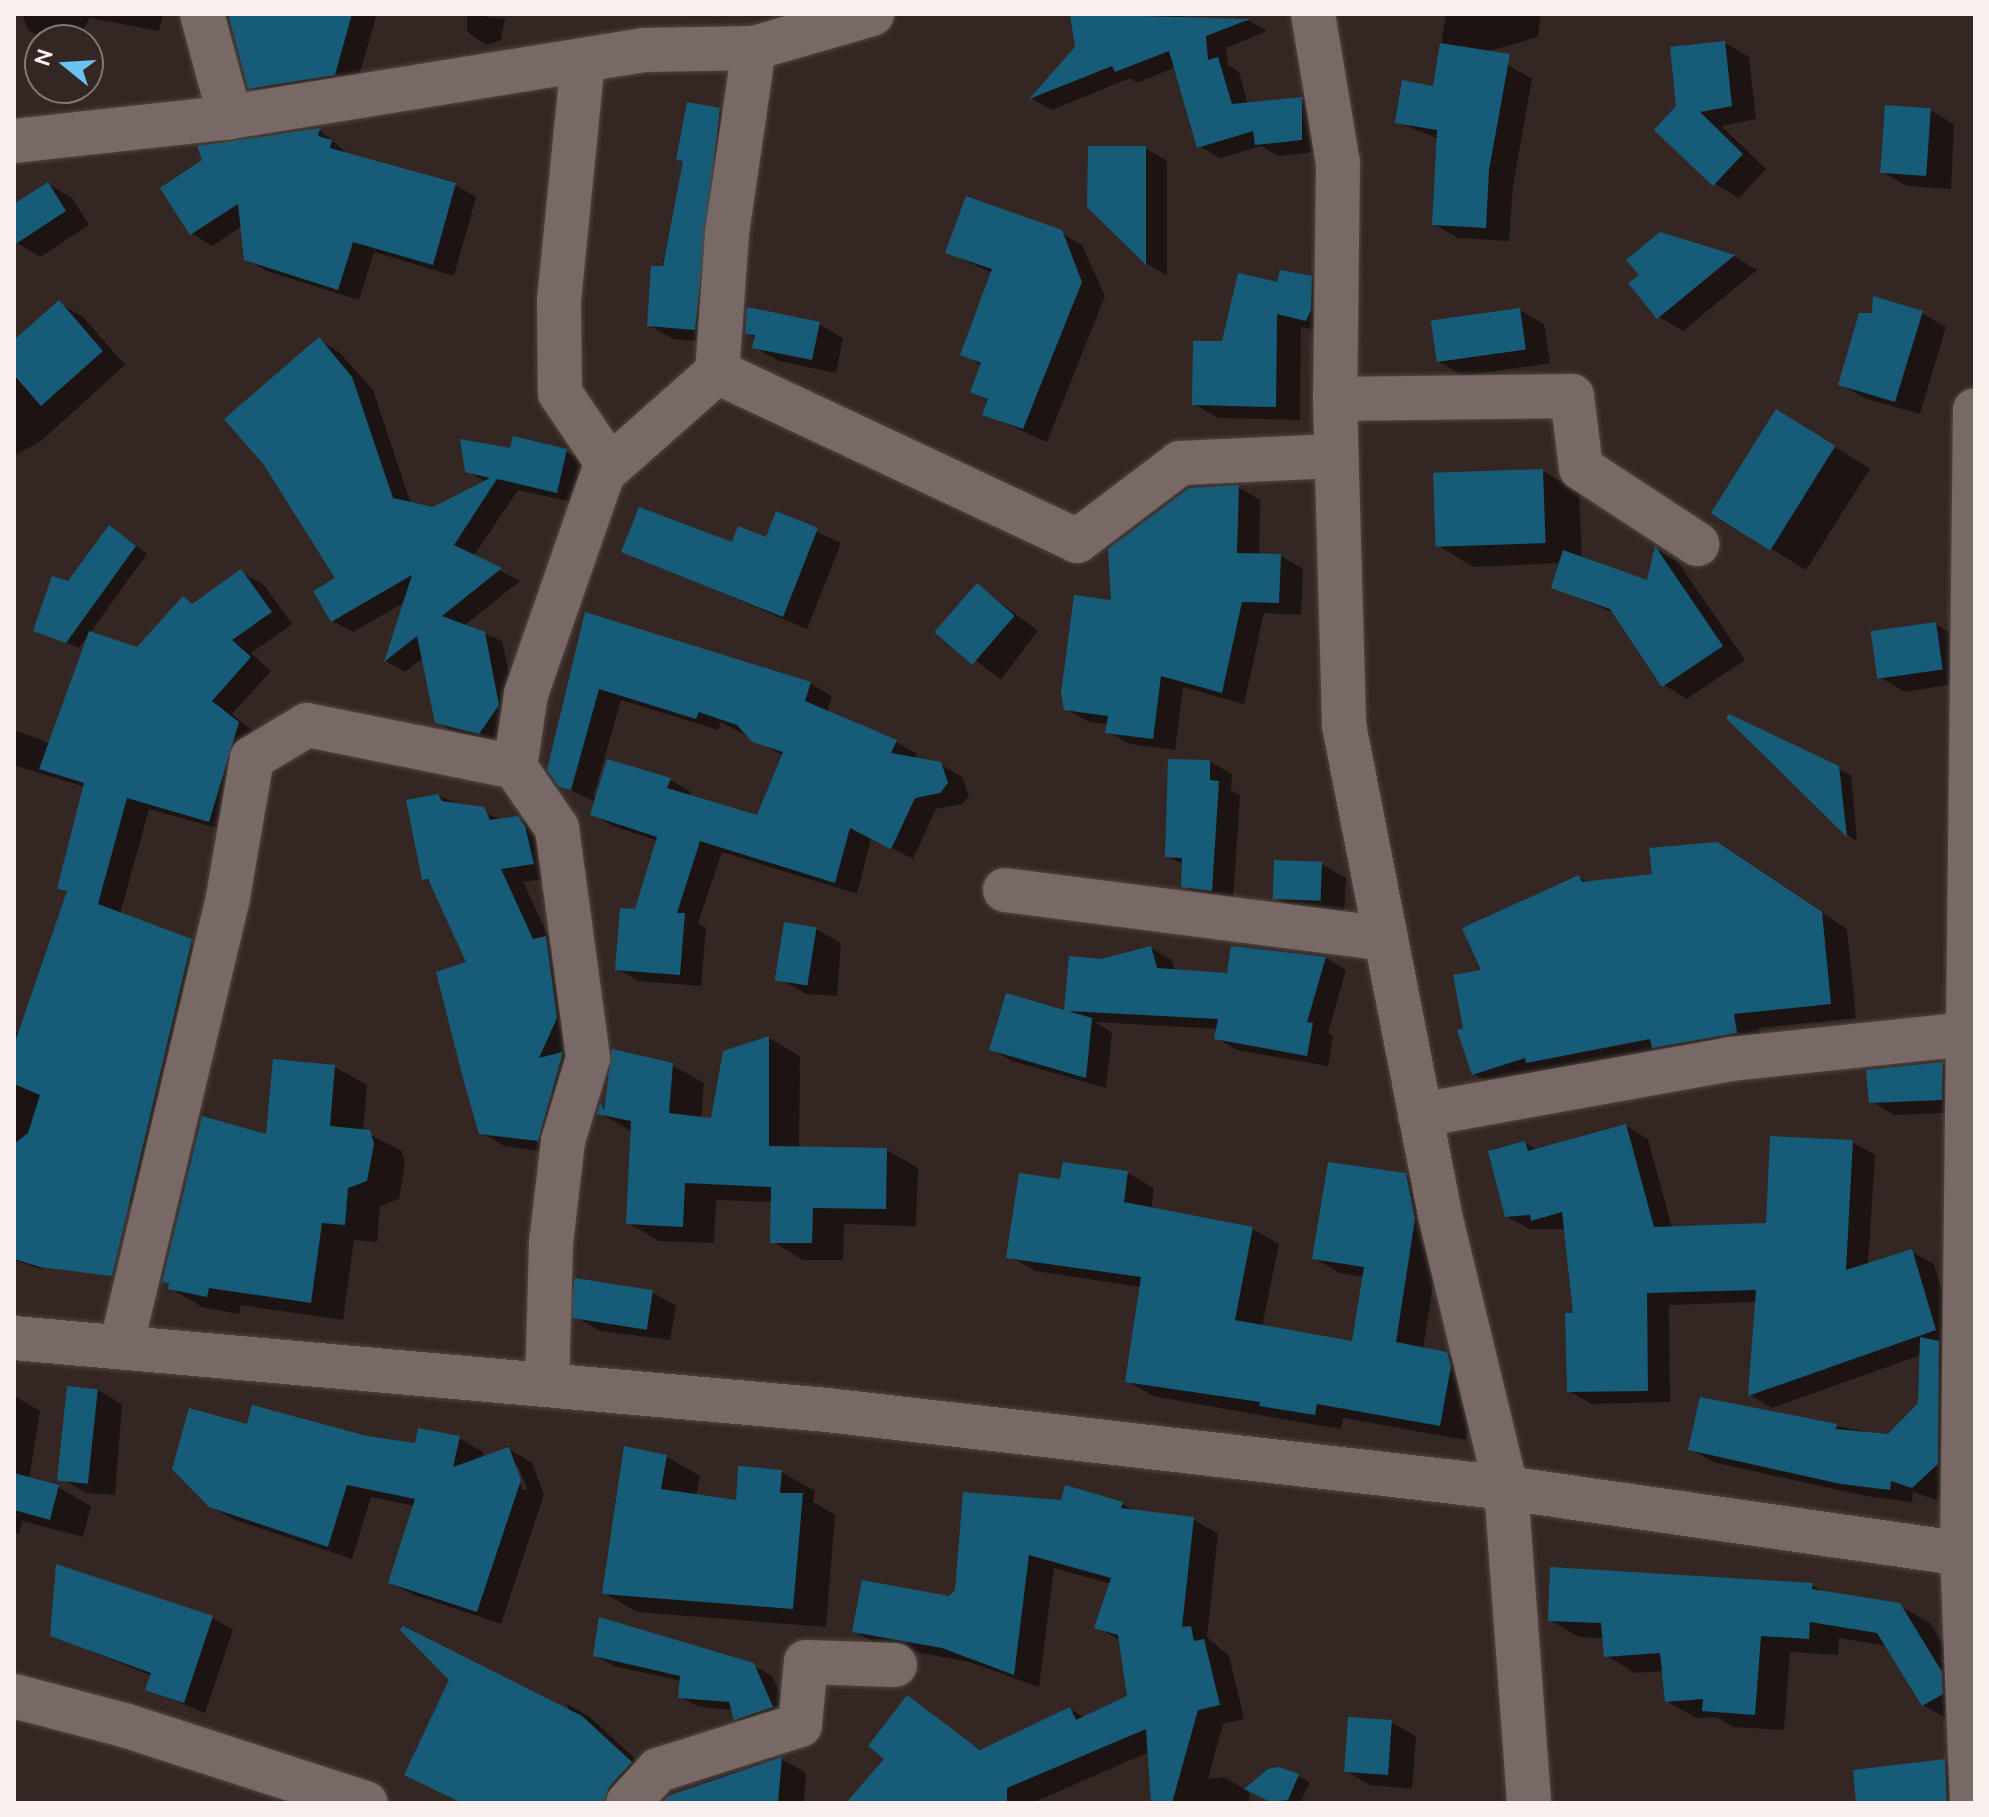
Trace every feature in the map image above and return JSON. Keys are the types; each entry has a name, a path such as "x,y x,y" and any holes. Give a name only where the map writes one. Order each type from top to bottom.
{"street":[{"path":"202,14 230,117"},
{"path":"14,141 230,117 643,50 754,48 872,14"},
{"path":"1313,14 1338,163 1335,399 1344,725 1420,1115 1506,1488 1529,1803"},
{"path":"547,1385 551,1243 563,1141 588,1058 557,828 515,767 526,694 603,473 717,372 727,234 754,48"},
{"path":"583,60 559,302 560,393 610,467"},
{"path":"717,372 1077,541 1180,463 1336,456"},
{"path":"1335,399 1572,396 1581,468 1697,544"},
{"path":"1972,1803 1968,1034 1975,410"},
{"path":"121,1347 228,897 252,758 307,725 515,767"},
{"path":"1005,890 1386,939"},
{"path":"1420,1115 1730,1059 1968,1034"},
{"path":"14,1338 827,1410 1971,1545"},
{"path":"628,1803 658,1770 800,1725 806,1662 895,1665"},
{"path":"14,1696 124,1725 366,1803"}],"building":[{"path":"228,14 352,14 335,75 248,89"},
{"path":"1070,14 1250,19 1206,36 1208,60 1218,57 1232,104 1302,97 1302,140 1255,145 1253,131 1197,148 1169,51 1115,72 1112,66 1029,99 1075,47"},
{"path":"1725,41 1732,106 1700,112 1743,154 1713,186 1654,130 1676,106 1670,47"},
{"path":"1440,43 1510,54 1489,170 1486,228 1432,225 1437,130 1395,123 1402,80 1433,86"},
{"path":"687,102 720,108 695,330 647,326 651,266 663,266 683,161 676,160"},
{"path":"1885,105 1931,108 1926,176 1880,173"},
{"path":"320,128 318,136 332,140 330,148 456,183 433,265 353,242 338,290 244,260 238,204 190,235 160,188 202,160 197,146"},
{"path":"1088,146 1146,146 1146,265 1087,207"},
{"path":"48,182 66,211 14,245 14,204"},
{"path":"966,196 1062,230 1082,282 1023,429 982,415 988,399 970,392 981,363 960,355 992,269 945,253"},
{"path":"1660,232 1735,255 1657,319 1628,283 1639,275 1626,260"},
{"path":"1280,270 1312,276 1311,310 1306,321 1277,314 1276,407 1192,405 1193,341 1222,341 1238,273 1277,282"},
{"path":"1873,296 1923,311 1895,402 1838,385 1859,313 1872,313"},
{"path":"59,300 103,351 41,406 14,375 14,340"},
{"path":"747,307 820,322 812,360 752,348 755,335 745,334"},
{"path":"1520,308 1526,350 1437,362 1431,321"},
{"path":"319,337 352,377 393,498 433,507 490,478 465,472 460,439 510,448 513,436 567,449 557,493 497,479 454,545 502,568 442,616 485,632 499,705 479,734 435,723 417,636 384,662 412,575 331,622 313,591 335,578 264,465 224,419"},
{"path":"1776,409 1835,446 1770,550 1711,513"},
{"path":"1543,469 1546,543 1436,547 1433,473"},
{"path":"1239,485 1237,553 1281,554 1279,603 1242,602 1222,693 1161,676 1153,739 1105,733 1108,716 1064,710 1061,693 1074,595 1111,600 1108,549 1189,488"},
{"path":"639,507 732,542 738,526 766,537 776,511 818,528 783,617 621,552"},
{"path":"109,525 136,546 66,643 33,631 52,576 68,581"},
{"path":"1655,546 1723,646 1662,687 1610,609 1551,588 1563,550 1647,580"},
{"path":"241,569 272,612 232,640 251,657 212,701 239,722 209,822 127,798 98,904 192,939 112,1276 40,1267 14,1259 14,1144 28,1133 40,1095 14,1084 14,1045 67,891 57,889 84,783 39,769 89,631 137,647 183,596 192,604"},
{"path":"977,583 1015,616 972,665 934,632"},
{"path":"585,612 811,682 805,701 897,740 891,753 941,762 948,783 940,793 915,798 891,849 850,828 835,883 700,841 677,913 685,913 680,975 615,970 620,908 635,909 657,837 590,815 607,759 671,778 667,788 757,815 783,752 752,742 737,725 699,712 696,719 599,689 571,790 559,787 547,770"},
{"path":"1936,622 1943,670 1877,679 1871,631"},
{"path":"1729,714 1839,766 1847,837 1726,718"},
{"path":"1168,759 1210,760 1210,780 1219,781 1212,891 1181,887 1182,858 1165,857"},
{"path":"438,794 442,801 484,807 490,820 518,816 525,826 534,864 501,869 533,939 546,936 557,1018 539,1058 562,1052 538,1141 479,1134 436,972 466,962 428,879 422,880 406,800"},
{"path":"1717,842 1822,912 1831,1004 1734,1014 1737,1033 1652,1048 1650,1039 1526,1063 1525,1058 1472,1075 1457,1030 1463,1028 1453,975 1481,970 1462,928 1579,875 1582,882 1652,874 1649,848"},
{"path":"1274,860 1322,862 1321,901 1273,899"},
{"path":"784,922 817,927 807,985 775,980"},
{"path":"1151,946 1157,968 1227,973 1231,946 1326,957 1307,1022 1313,1023 1307,1056 1214,1039 1218,1019 1068,1011 1092,1018 1086,1078 989,1050 1006,993 1064,1010 1069,956 1101,959"},
{"path":"769,1036 769,1146 887,1148 886,1209 813,1208 812,1243 770,1243 771,1187 685,1183 683,1227 626,1224 631,1121 597,1114 601,1102 604,1110 612,1049 673,1063 669,1113 711,1118 723,1051"},
{"path":"273,1059 335,1065 330,1126 370,1130 374,1144 367,1181 348,1188 345,1225 322,1223 311,1303 209,1288 207,1297 168,1289 169,1283 162,1282 202,1116 266,1134"},
{"path":"1943,1062 1942,1100 1869,1103 1866,1070"},
{"path":"1626,1124 1654,1227 1766,1223 1770,1136 1853,1140 1846,1270 1912,1249 1936,1330 1748,1396 1756,1290 1647,1293 1648,1391 1567,1392 1565,1313 1573,1313 1562,1212 1531,1221 1530,1215 1505,1217 1488,1151 1525,1141 1528,1151"},
{"path":"1063,1162 1128,1171 1124,1202 1253,1227 1235,1320 1352,1341 1364,1267 1312,1259 1328,1162 1406,1173 1415,1219 1396,1342 1447,1352 1451,1366 1440,1426 1317,1404 1315,1415 1259,1406 1260,1402 1125,1382 1141,1277 1006,1258 1019,1173 1060,1179"},
{"path":"575,1278 653,1290 647,1330 569,1318"},
{"path":"1920,1337 1939,1341 1938,1464 1912,1488 1891,1481 1890,1490 1841,1484 1688,1450 1700,1397 1837,1424 1836,1429 1888,1434 1918,1403"},
{"path":"67,1386 98,1389 88,1484 57,1480"},
{"path":"252,1405 367,1436 415,1443 418,1428 460,1436 453,1467 509,1447 521,1480 477,1612 388,1583 415,1499 347,1485 328,1547 209,1507 172,1469 189,1408 247,1424"},
{"path":"624,1446 667,1455 661,1489 736,1500 738,1466 782,1470 780,1493 803,1493 793,1609 602,1594"},
{"path":"14,1473 59,1485 50,1520 14,1510"},
{"path":"1065,1485 1123,1502 1121,1508 1194,1517 1182,1627 1191,1626 1194,1641 1204,1639 1220,1705 1198,1710 1172,1803 1151,1803 1146,1729 1007,1788 1007,1803 846,1803 884,1759 868,1746 907,1695 980,1750 1070,1707 1076,1720 1127,1696 1118,1635 1094,1628 1111,1578 1029,1555 1014,1675 942,1648 852,1632 862,1580 949,1596 955,1590 963,1492 1061,1500"},
{"path":"56,1564 213,1616 184,1703 145,1690 151,1673 50,1636"},
{"path":"1550,1567 1813,1583 1812,1589 1900,1603 1942,1672 1943,1694 1922,1706 1877,1633 1810,1622 1809,1639 1761,1636 1755,1715 1702,1711 1703,1699 1665,1702 1660,1653 1604,1657 1601,1623 1548,1621"},
{"path":"599,1617 754,1663 773,1707 734,1720 729,1702 678,1698 680,1676 593,1656"},
{"path":"403,1626 582,1716 632,1762 609,1787 604,1803 462,1803 404,1775 449,1680 400,1630"},
{"path":"1348,1717 1392,1720 1388,1775 1344,1772"},
{"path":"782,1757 778,1803 662,1803 668,1796"},
{"path":"1945,1759 1947,1803 1856,1803 1853,1770"},
{"path":"1279,1767 1299,1774 1288,1800 1271,1802 1244,1789 1268,1769"}]}
